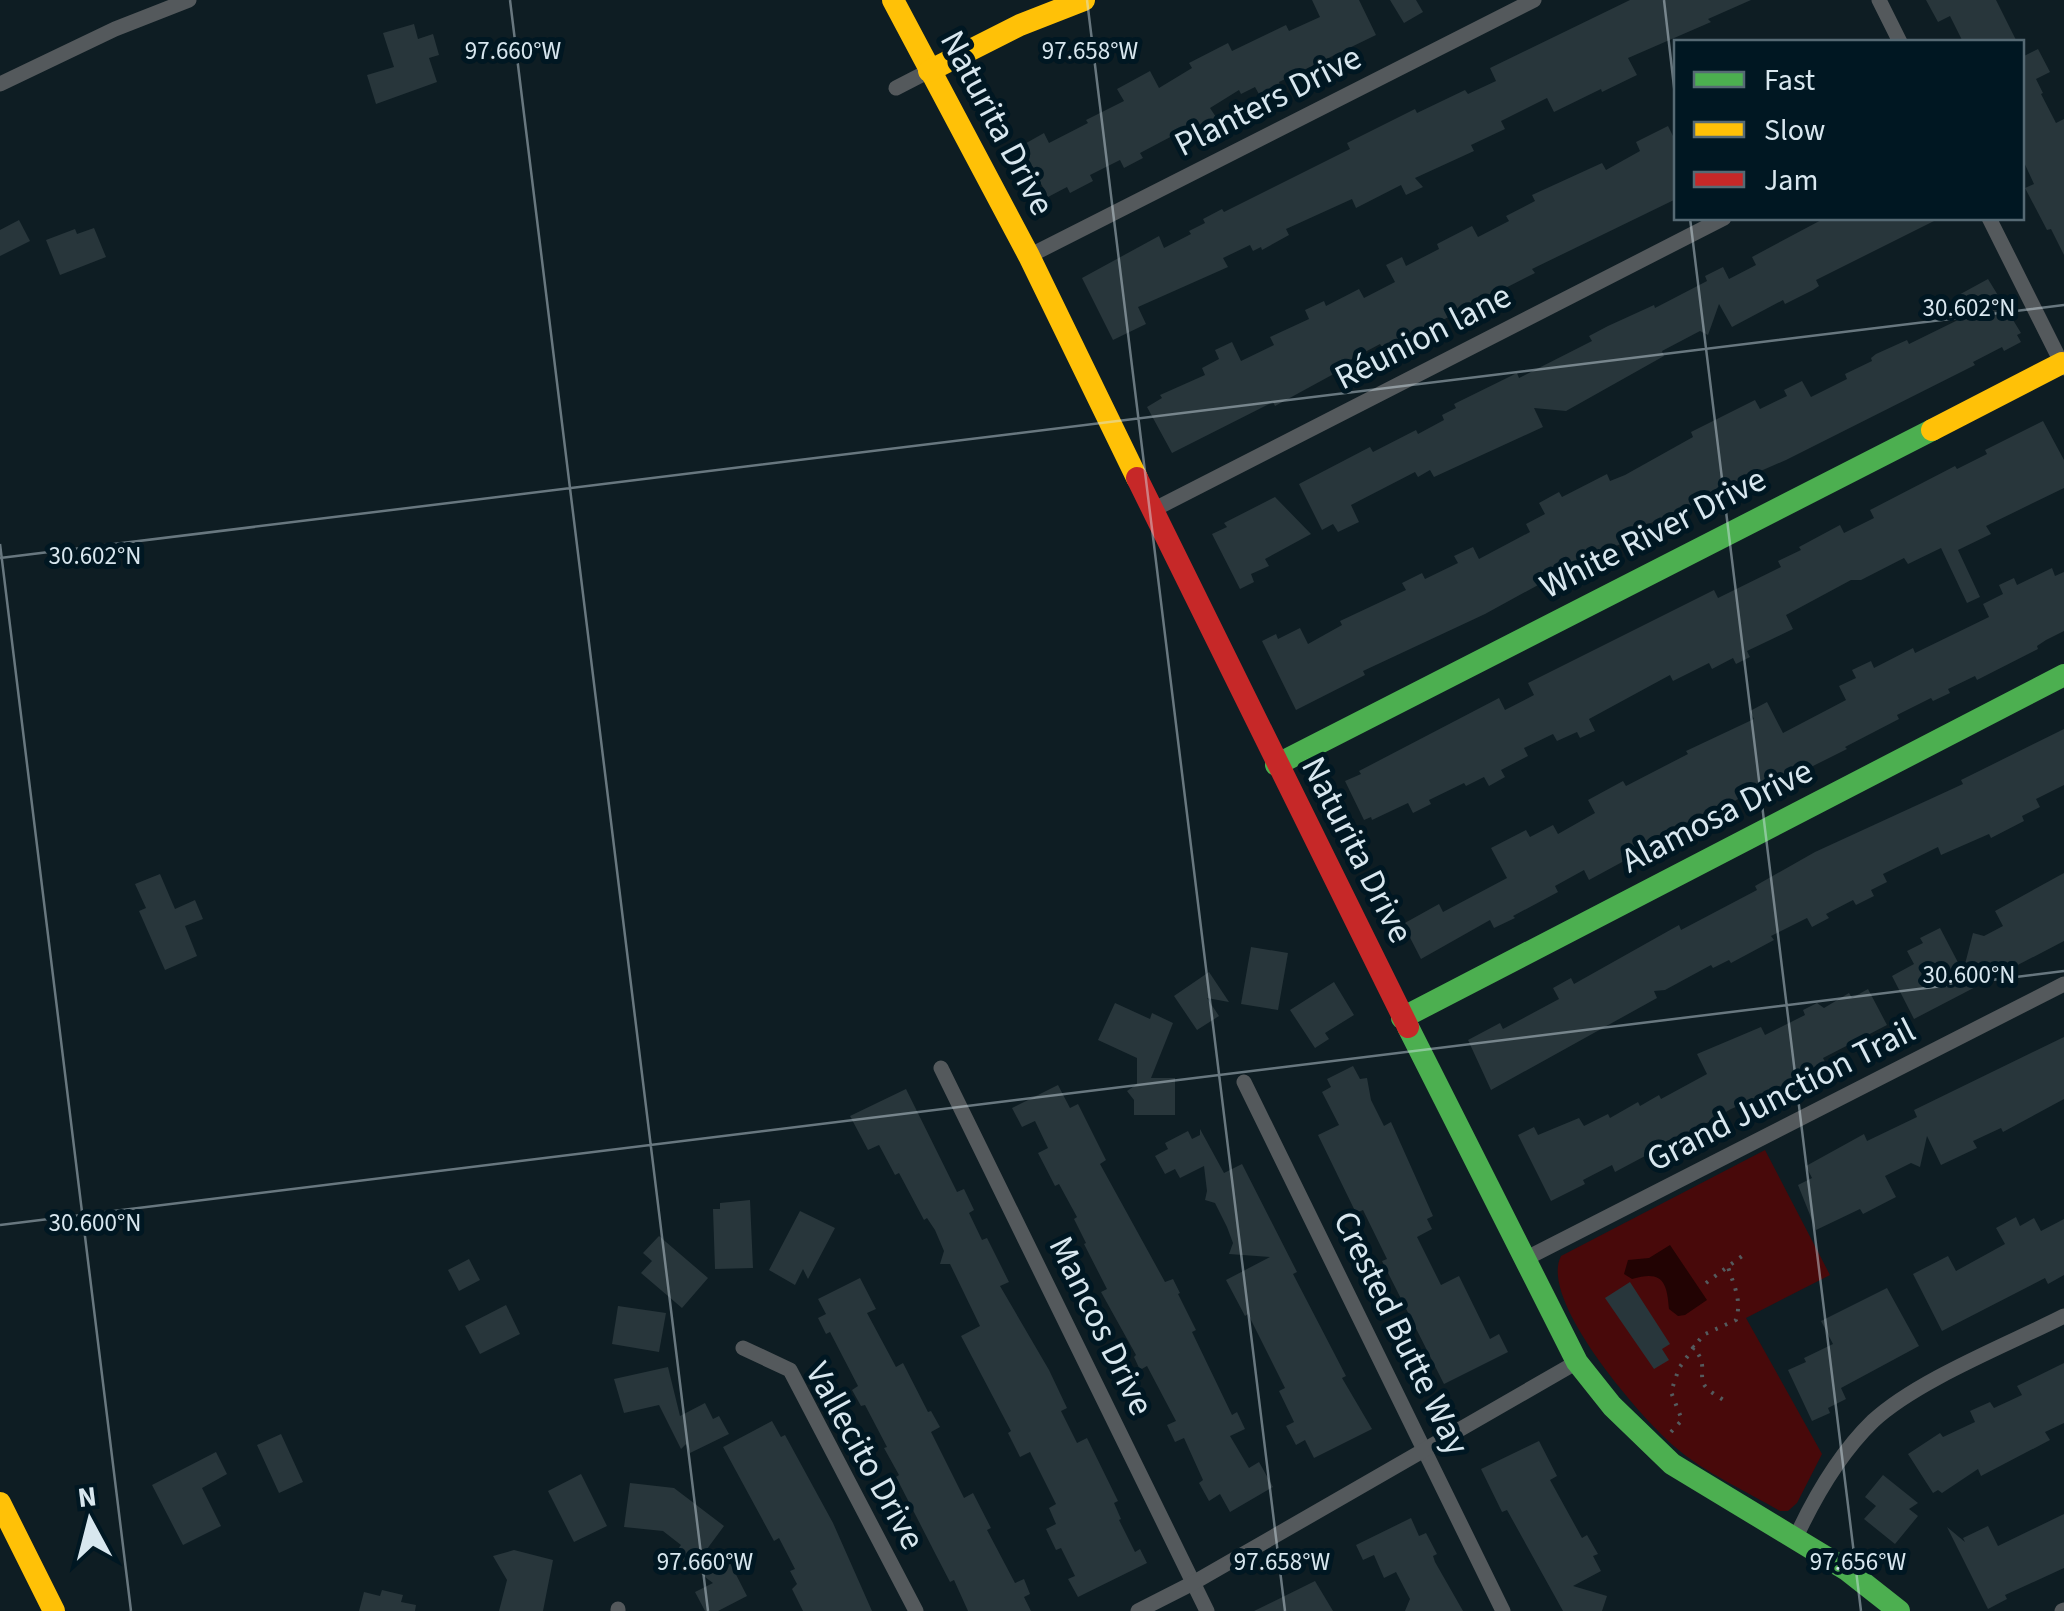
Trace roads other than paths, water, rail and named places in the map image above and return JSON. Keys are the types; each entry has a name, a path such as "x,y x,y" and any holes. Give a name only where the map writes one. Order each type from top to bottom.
{"street":[{"path":"0,84 115,29 189,0"},
{"name":"Naturita Drive","path":"893,0 1028,256 1276,766 1576,1362 1612,1406 1672,1464 1796,1537 1900,1611"},
{"path":"896,88 1020,25 1084,0"},
{"name":"Planters Drive","path":"1028,256 1534,0"},
{"path":"1879,0 1899,40"},
{"name":"Réunion lane","path":"1151,511 1720,220"},
{"path":"1989,220 2063,365"},
{"name":"White River Drive","path":"1276,766 2063,365"},
{"name":"Alamosa Drive","path":"1402,1018 2064,676"},
{"name":"Grand Junction Trail","path":"1525,1259 2064,984"},
{"name":"Mancos Drive","path":"940,1068 1207,1611"},
{"name":"Crested Butte Way","path":"1244,1082 1503,1611"},
{"path":"1796,1537 1820,1489 1872,1422 1911,1394 2064,1316"},
{"name":"Vallecito Drive","path":"743,1348 790,1370 916,1611"},
{"path":"1138,1611 1576,1362"},
{"path":"0,1502 54,1611"}]}
